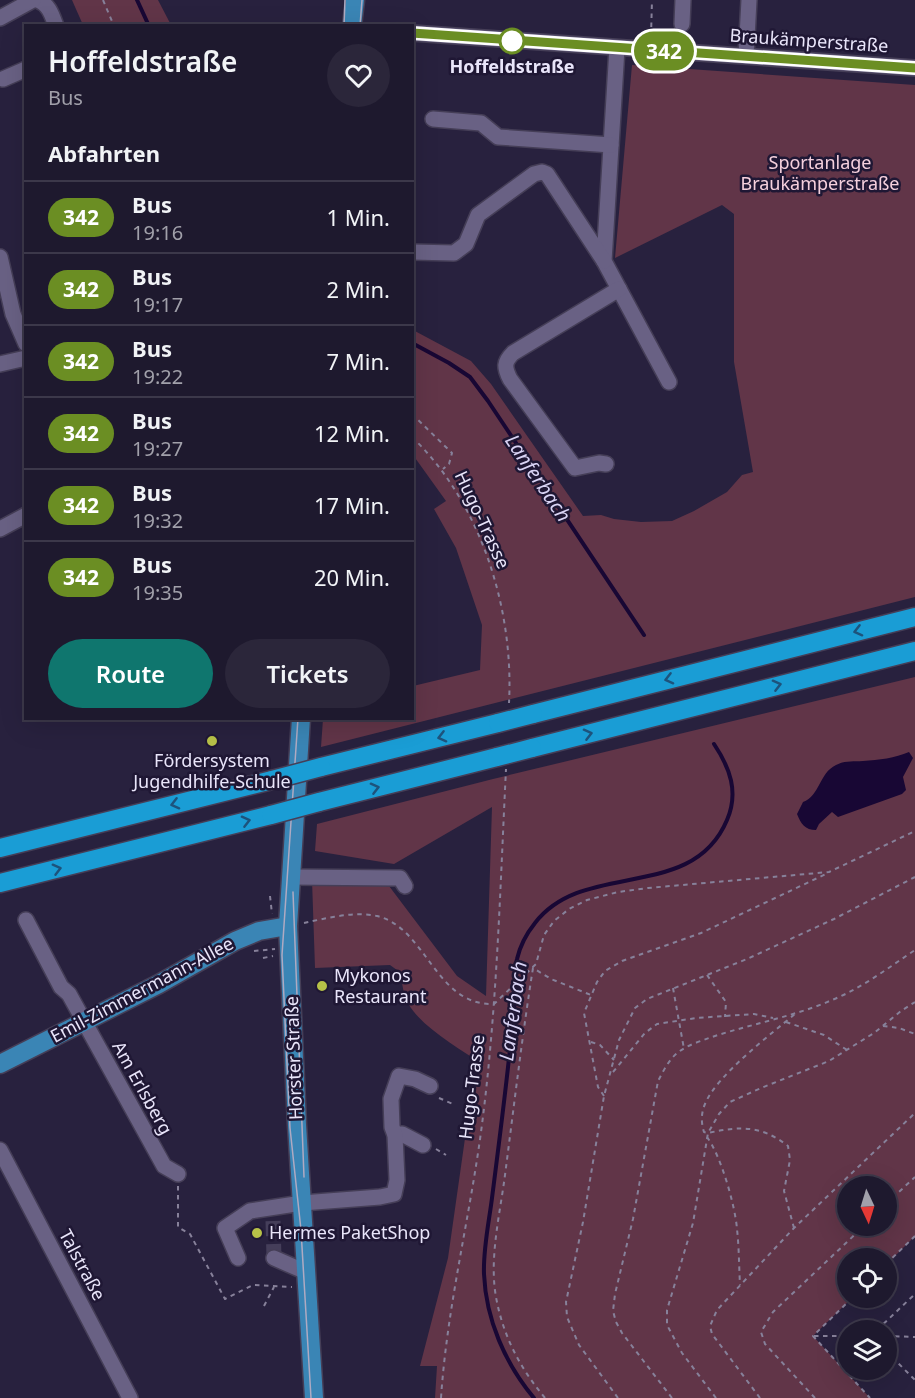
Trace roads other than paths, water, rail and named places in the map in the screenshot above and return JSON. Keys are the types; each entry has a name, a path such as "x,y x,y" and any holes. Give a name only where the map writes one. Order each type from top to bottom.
{"highway":[{"path":"0,848 915,617"},
{"path":"0,884 915,651"}],"main road":[{"path":"352,24 356,0"},
{"name":"Horster Straße","path":"301,720 288,926 281,952 302,1203 314,1398"},
{"name":"Emil-Zimmermann-Allee","path":"0,1064 159,984 235,941 259,931 288,926"}],"street":[{"path":"0,18 35,0 43,2 48,7 55,24"},
{"path":"682,0 682,24"},
{"path":"746,56 749,0"},
{"name":"Braukämperstraße","path":"414,33 915,68"},
{"path":"604,261 617,48"},
{"path":"3,80 24,70"},
{"path":"433,119 481,123 498,137 611,145"},
{"path":"414,252 454,253 466,244 478,215 534,174 542,172 547,174 604,261 669,382"},
{"path":"0,257 13,314 24,339"},
{"path":"606,464 599,463 575,468 505,369 506,360 513,353 619,289"},
{"path":"0,364 24,358"},
{"path":"0,529 24,516"},
{"path":"290,877 400,878 405,886"},
{"name":"Am Erlsberg","path":"26,921 61,987 69,994 164,1166 178,1174"},
{"path":"238,1258 225,1228 250,1211 302,1203 394,1194 397,1180 391,1099 399,1076 415,1079 430,1086"},
{"path":"395,1135 402,1134 423,1145"},
{"name":"Talstraße","path":"0,1150 130,1398"},
{"path":"273,1221 282,1207"},
{"path":"274,1258 307,1279"}],"waterway":[{"name":"Lanferbach","path":"137,0 148,24"},
{"name":"Lanferbach","path":"414,344 470,377 644,635"},
{"name":"Lanferbach","path":"534,1398 514,1370 499,1340 489,1308 484,1274 485,1245 512,1034 518,954 535,923 556,904 581,892 664,872 689,862 711,846 727,820 732,800 731,780 714,744"}],"tunnel":[{"path":"273,1221 274,1258"}],"tram line":[{"path":"344,24 345,0"},
{"path":"360,24 362,0"},
{"path":"298,720 282,955 290,1128 301,1230 311,1398"},
{"path":"293,892 304,1177"}],"place":[{"name":"Hoffeldstraße","path":"512,41"},
{"name":"Fördersystem Jugendhilfe-Schule","path":"212,741"},
{"name":"Mykonos Restaurant","path":"322,986"},
{"name":"Hermes PaketShop","path":"257,1233"}],"park label":[{"name":"Sportanlage Braukämperstraße","path":"820,174"}]}
